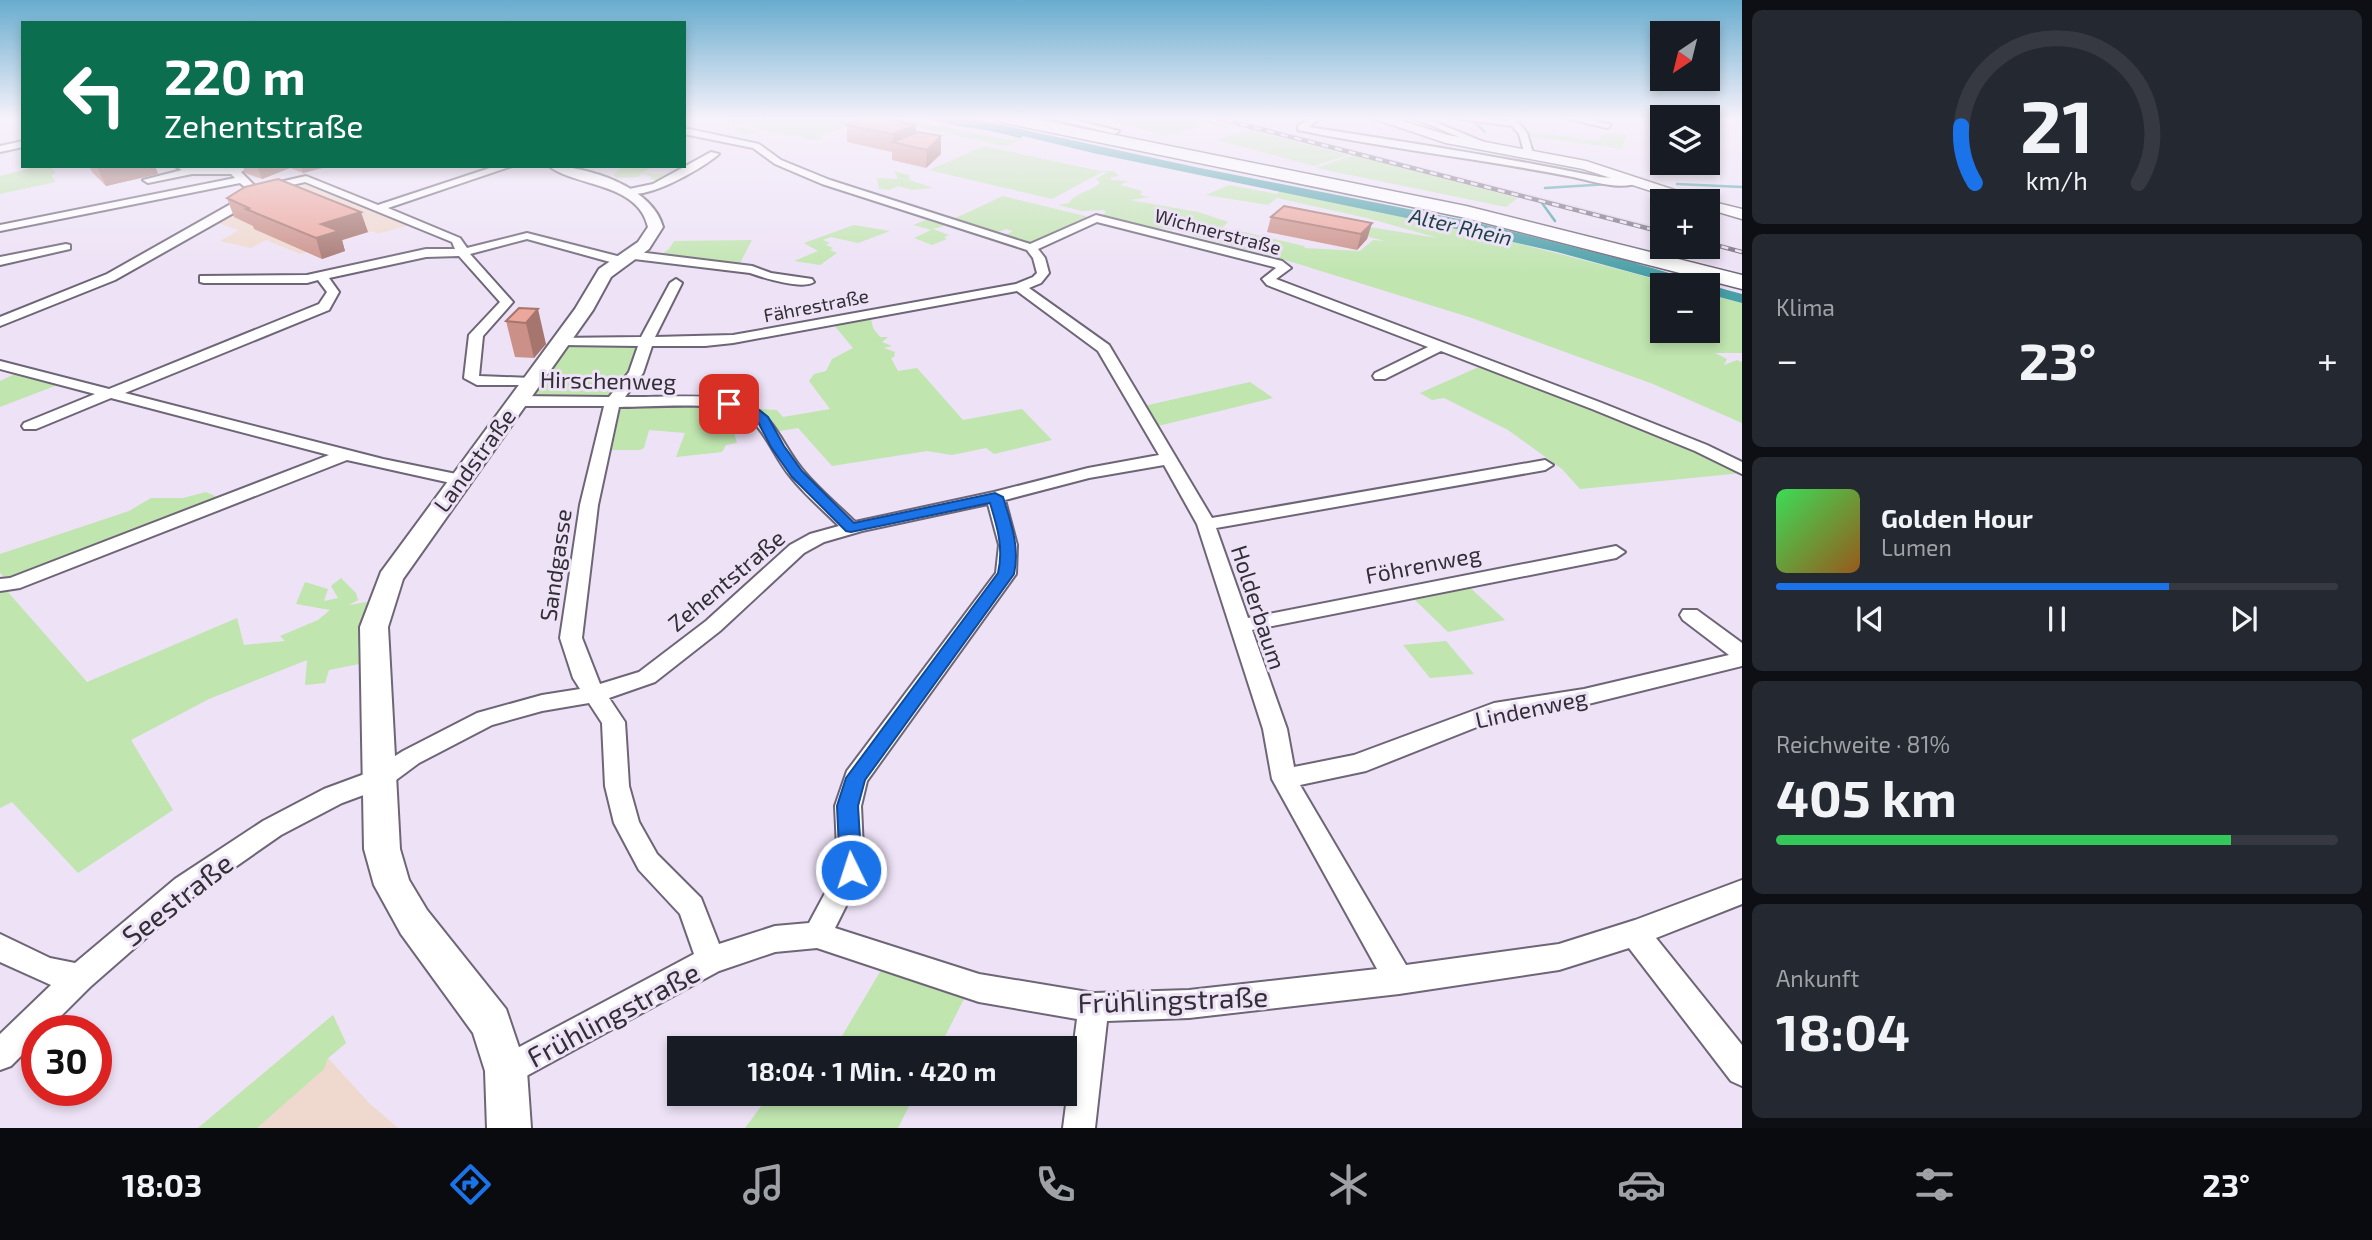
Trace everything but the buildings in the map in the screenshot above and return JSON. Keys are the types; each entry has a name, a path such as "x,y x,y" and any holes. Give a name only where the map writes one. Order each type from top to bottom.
{"highway":[{"path":"1263,170 1450,207 1607,245 1742,282"},
{"path":"1285,170 1434,199 1596,237 1742,276"}],"main road":[{"name":"Landstraße","path":"379,779 374,627 390,578 584,310 596,285 606,272 650,239 656,224 651,211 625,191 567,170"},
{"path":"1600,170 1661,189"},
{"path":"1720,208 1742,214"},
{"path":"379,779 382,849 392,885 414,922 491,1023 506,1071 509,1128"}],"street":[{"path":"0,228 239,175 244,170"},
{"path":"378,208 495,170"},
{"path":"625,191 656,187 687,170"},
{"path":"795,170 826,183 1031,248 1039,258 1043,273 1037,280 1019,287"},
{"path":"1551,170 1611,182 1636,181"},
{"path":"148,180 192,171 239,175 251,190"},
{"path":"251,190 306,179 456,240 466,252 468,260 507,302 476,335 471,378 477,381 531,382"},
{"path":"0,322 111,277 242,204 248,200 251,190"},
{"name":"Wichnerstraße","path":"1031,248 1096,218 1278,264 1285,268 1268,279 1271,282 1675,437 1742,469"},
{"path":"204,279 307,279 426,253 466,252 527,236 625,258 752,270 769,276 808,282"},
{"path":"0,261 66,247"},
{"path":"30,426 324,307 333,292 321,276"},
{"name":"Sandgasse","path":"676,282 646,342 636,373 612,404 589,505 571,638 584,678 613,722 617,786 627,823 648,862 691,907 711,960"},
{"name":"Fährestraße","path":"561,341 733,339 1019,287"},
{"name":"Holderbaum","path":"1019,287 1104,348 1206,524 1275,729 1284,779 1399,980"},
{"path":"1380,376 1440,347"},
{"path":"0,365 430,476 460,480"},
{"name":"Hirschenweg","path":"517,401 722,404 754,412 763,420 777,447 797,474 851,528"},
{"path":"0,585 13,584 347,454"},
{"name":"Zehentstraße","path":"379,779 411,757 485,719 542,703 595,694 647,677 713,626 797,549 817,538 1088,473 1167,459"},
{"path":"1206,524 1545,465"},
{"path":"817,935 851,870 848,806 856,778 1006,574 1010,557 1005,527 995,497"},
{"name":"Föhrenweg","path":"1240,626 1616,552"},
{"name":"Lindenweg","path":"1690,615 1742,657"},
{"name":"Lindenweg","path":"1284,779 1357,764 1494,711 1584,697 1742,657"},
{"name":"Seestraße","path":"0,1055 80,978 186,887 272,828 333,796 379,779"},
{"name":"Frühlingstraße","path":"506,1071 711,960 775,939 817,935 979,988 1094,1007 1220,1002 1559,957 1635,933 1742,892"},
{"path":"1635,933 1742,1070"},
{"path":"0,947 46,971 80,978"},
{"path":"1079,1128 1094,1007"}],"shaded area":[{"path":"1411,170 1433,170 1650,225 1650,231"},
{"path":"305,181 412,224 378,234 373,231 300,254 266,240 251,248 220,241 239,230 214,222 283,186"},
{"path":"333,1015 346,1043 328,1058 369,1103 398,1128 198,1128"}],"green space":[{"path":"24,170 53,170 56,173 51,175 56,182 0,194 0,176"},
{"path":"619,170 647,170 638,177 617,178 613,175"},
{"path":"929,170 1094,170 1104,171 1052,199"},
{"path":"1324,170 1409,170 1518,198 1506,207"},
{"path":"894,171 909,175 910,180 933,188 912,190 898,186 889,190 879,189 877,178 898,179"},
{"path":"1104,171 1114,171 1119,176 1111,177 1111,180 1128,181 1120,185 1142,191 1140,195 1150,197 1130,200 1198,212 1228,222 1223,227 1224,230 1216,232 1184,231 1111,219 1102,216 1106,212 1104,210 1082,211 1058,205 1069,203 1075,196 1096,186 1100,183 1096,179 1106,173"},
{"path":"642,173 675,175 661,181 650,179 652,177"},
{"path":"1229,185 1277,194 1280,191 1529,246 1650,278 1650,343 1720,343 1720,297 1742,303 1742,353 1715,353 1727,359 1724,365 1737,360 1742,362 1742,423 1653,384 1472,318 1292,262 1187,234 1219,237 1254,246 1231,237 1244,232 1305,248 1360,251 1373,240 1385,241 1335,228 1369,227 1438,238 1367,218 1277,198 1268,205 1206,195"},
{"path":"1003,196 1089,218 1033,245 1002,237 1013,231 1006,229 993,234 951,220"},
{"path":"931,218 950,224 933,229 949,235 944,237 947,239 932,245 914,238 931,230 913,225"},
{"path":"854,225 890,231 858,243 831,237 823,240 830,243 826,245 833,248 830,250 837,253 820,265 794,261 818,251 804,243"},
{"path":"752,240 738,267 657,258 669,249 674,241"},
{"path":"863,317 871,319 873,328 880,337 888,337 882,342 892,346 884,348 895,352 891,358 898,371 917,368 963,420 1022,409 1052,440 994,454 986,448 952,455 927,451 832,466 798,428 774,432 756,411 758,409 777,410 783,417 830,409 809,381 814,374 826,371 832,359 853,348 834,325"},
{"path":"635,344 640,347 629,377 613,376 606,384 622,387 616,398 529,396 568,345"},
{"path":"1481,366 1670,439 1742,473 1580,489 1562,469 1508,430 1444,398 1432,400 1420,393"},
{"path":"17,373 60,384 0,407 0,381"},
{"path":"1250,382 1273,398 1154,427 1144,406"},
{"path":"727,407 737,443 726,445 722,452 676,457 685,433 649,430 644,448 640,450 605,450 618,408"},
{"path":"206,492 222,499 9,581 0,573 0,554 129,511 151,498 183,498"},
{"path":"341,578 356,593 358,600 349,605 367,602 360,632 359,664 329,670 325,683 305,685 307,660 209,699 131,740 173,810 78,873 12,802 0,808 0,593 7,591 87,682 237,618 244,645 285,641 280,636 318,620 330,610 296,604 305,582 328,589 324,601 338,598 331,586"},
{"path":"1466,584 1505,620 1448,632 1411,596"},
{"path":"1446,641 1474,674 1430,678 1403,645"},
{"path":"884,965 967,993 945,1036 842,1036"},
{"path":"333,1015 346,1043 328,1058 324,1069 257,1128 198,1128"},
{"path":"761,1106 909,1106 898,1128 745,1128"}],"water":[{"name":"Alter Rhein","path":"1173,170 1208,170 1474,222 1670,273 1650,273 1650,277 1557,252"},
{"path":"1720,288 1742,294 1742,303 1720,297"}],"waterway":[{"path":"1545,188 1609,184"},
{"path":"1677,184 1742,187"},
{"path":"1542,203 1555,221"}],"railway":[{"path":"1419,170 1650,229"},
{"path":"1720,246 1742,252"}],"route":[{"path":"729,404 754,412 763,420 777,447 797,474 851,528 995,497 1005,527 1010,557 1006,574 856,778 848,806 851,870"}]}
